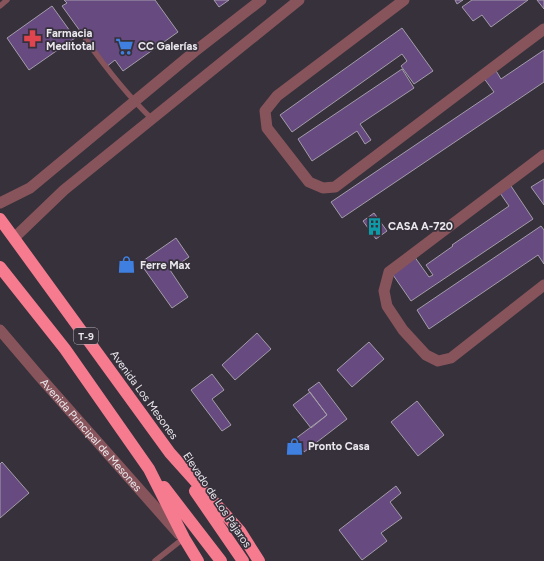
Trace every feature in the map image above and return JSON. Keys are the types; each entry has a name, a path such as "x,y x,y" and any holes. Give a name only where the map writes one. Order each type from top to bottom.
{"highway":[{"name":"Avenida Los Mesones","path":"0,219 170,453 240,531 259,561"},
{"name":"T-9","path":"0,267 65,349 149,469 212,547 221,561"},
{"name":"Elevado de Los Pájaros","path":"170,453 243,561"},
{"name":"T-9","path":"149,469 184,538 198,561"}],"street":[{"path":"0,204 30,188 194,52 261,0"},
{"path":"14,238 64,190 299,0"},
{"path":"404,0 277,96 265,111 267,128 309,182 323,188 336,187 544,29"},
{"path":"544,155 389,272 384,291 387,306 403,330 426,355 438,361 451,358 544,285"},
{"name":"Avenida Principal de Mesones","path":"0,330 40,378 184,538"}],"lane":[{"path":"0,6 7,0"},
{"path":"86,40 135,102 152,119"},
{"path":"155,561 184,538"}],"building":[{"name":"CC Galerías","path":"64,0 155,0 178,32 123,71 115,60 106,67 62,6 67,3"},
{"path":"214,0 229,0 219,7"},
{"path":"455,0 463,0 457,4"},
{"path":"472,0 528,0 491,27 482,15 473,21 462,7"},
{"path":"537,0 544,0 544,9"},
{"path":"52,6 75,38 29,70 7,38"},
{"path":"402,28 433,71 414,84 401,66 407,61 402,54 292,132 280,115"},
{"path":"544,50 544,82 342,218 331,202 494,92 483,77 495,69 501,79"},
{"path":"402,69 414,88 360,124 371,140 365,144 357,131 312,161 298,139"},
{"path":"544,179 544,205 531,187"},
{"path":"511,186 533,219 411,301 391,272 414,256 429,277 433,275 426,265 453,246 452,245 509,206 500,193"},
{"name":"CASA A-720","path":"374,213 387,231 376,239 363,221"},
{"path":"541,226 544,230 544,264 538,255 429,329 417,310"},
{"path":"176,238 189,257 170,270 188,297 172,308 140,263"},
{"path":"257,333 271,349 235,380 222,365"},
{"path":"369,342 384,359 352,387 337,370"},
{"path":"212,374 224,390 212,399 231,425 222,431 191,390"},
{"path":"319,382 347,419 304,452 295,439 327,415 308,390"},
{"path":"310,392 327,415 311,428 293,405"},
{"path":"417,401 444,435 418,456 391,422"},
{"path":"2,462 29,493 0,518 0,464"},
{"path":"396,486 401,493 390,502 402,518 381,533 387,541 362,560 339,530"}],"place":[{"name":"Farmacia Meditotal","path":"33,39"},
{"name":"CC Galerías","path":"125,46"},
{"name":"CASA A-720","path":"375,226"},
{"name":"Ferre Max","path":"127,265"},
{"name":"Pronto Casa","path":"295,446"}]}
